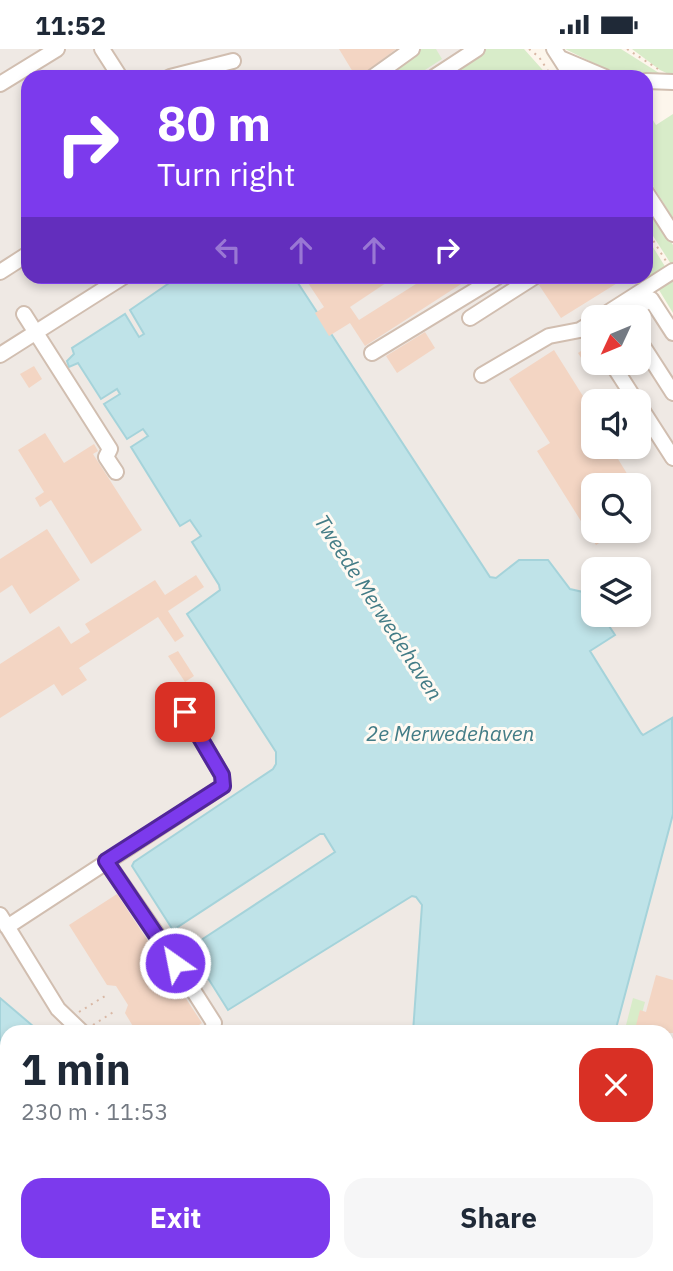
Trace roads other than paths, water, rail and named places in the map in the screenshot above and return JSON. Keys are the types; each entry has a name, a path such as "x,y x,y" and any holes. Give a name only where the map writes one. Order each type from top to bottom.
{"street":[{"path":"23,70 57,49"},
{"path":"102,49 116,70"},
{"path":"383,70 412,49"},
{"path":"444,70 477,49"},
{"path":"557,53 586,70"},
{"path":"557,53 568,70"},
{"path":"198,70 233,61"},
{"path":"0,84 21,71"},
{"path":"653,81 672,82"},
{"path":"653,203 673,234"},
{"path":"0,272 21,258"},
{"path":"653,284 673,271"},
{"path":"0,355 111,284"},
{"path":"372,353 485,284"},
{"path":"470,318 523,284"},
{"path":"620,305 653,284"},
{"path":"642,305 651,299 673,333"},
{"path":"24,314 110,449 106,457 116,472"},
{"path":"482,375 549,336 581,329"},
{"path":"651,359 673,393"},
{"path":"651,424 673,458"},
{"path":"82,1025 58,1009 4,921 106,861 223,786 222,775 185,712"},
{"path":"106,861 163,943 213,1025"}],"water":[{"name":"2e Merwedehaven","path":"168,284 299,284 490,577 496,578 519,560 548,560 570,589 581,592 581,627 610,627 615,635 590,651 641,733 643,735 672,718 673,814 617,1025 413,1025 422,905 412,896 228,1010 189,948 335,852 324,834 320,834 173,930 132,866 134,862 273,769 276,752 187,614 220,590 219,585 192,542 201,536 190,520 180,526 131,447 148,436 143,429 127,439 104,404 120,394 117,389 101,399 78,363 69,367 67,361 74,354 72,348 125,314 139,337 144,334 130,310"},
{"path":"0,998 32,1025 0,1025"}],"water label":[{"name":"Tweede Merwedehaven","path":"379,607"}]}
